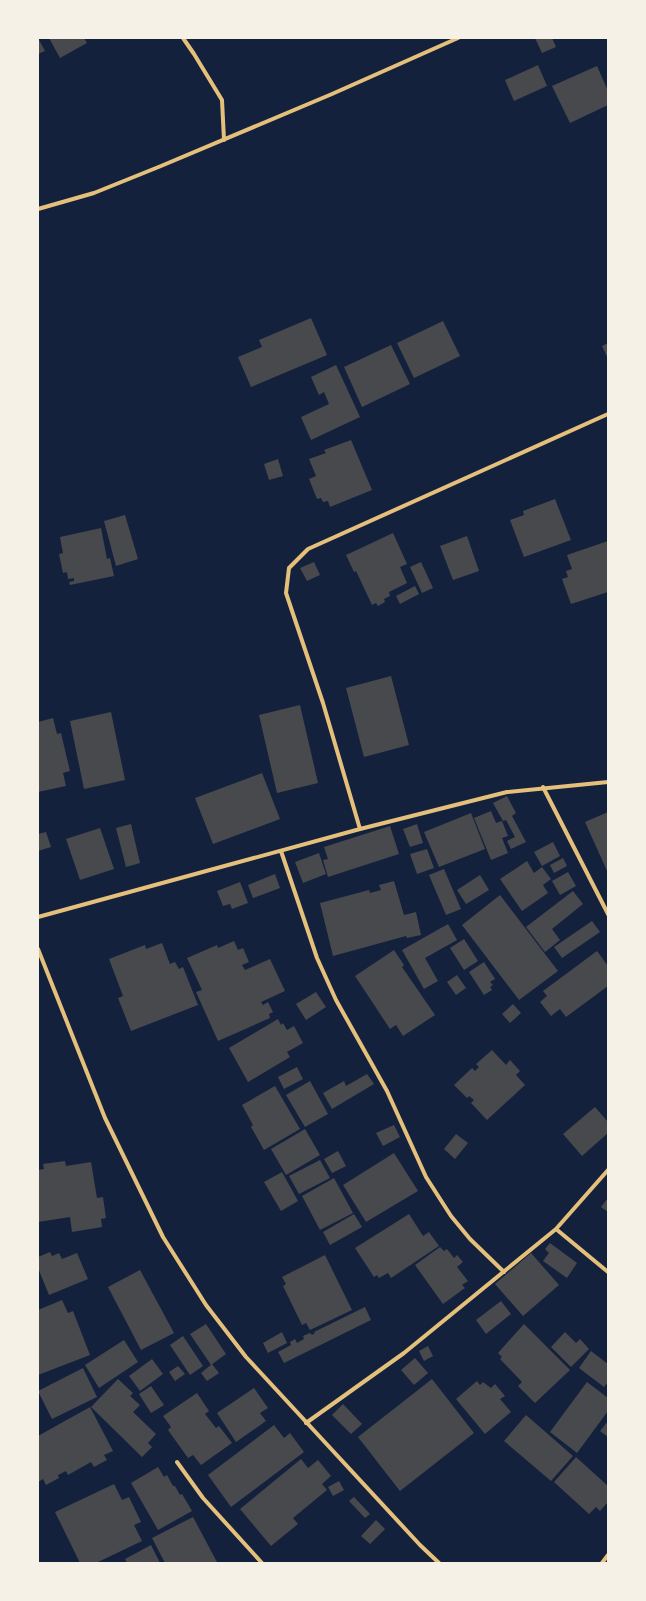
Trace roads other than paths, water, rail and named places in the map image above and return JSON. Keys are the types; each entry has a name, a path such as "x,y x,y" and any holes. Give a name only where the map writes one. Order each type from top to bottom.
{"street":[{"path":"182,38 194,54 222,100 224,140"},
{"path":"38,208 94,193 224,140 458,38"},
{"path":"360,829 323,703 286,593 289,568 308,549 608,414"},
{"path":"38,917 360,829 508,792 543,787 608,782"},
{"path":"543,787 608,914"},
{"path":"281,851 317,958 326,979 336,1000 387,1091 426,1176 451,1216 470,1239 504,1272"},
{"path":"38,949 105,1118 163,1237 206,1305 237,1346 306,1423 439,1563"},
{"path":"306,1423 404,1353 556,1229 608,1170"},
{"path":"556,1229 608,1272"},
{"path":"177,1462 203,1498 262,1563"},
{"path":"602,1563 608,1555"}]}
